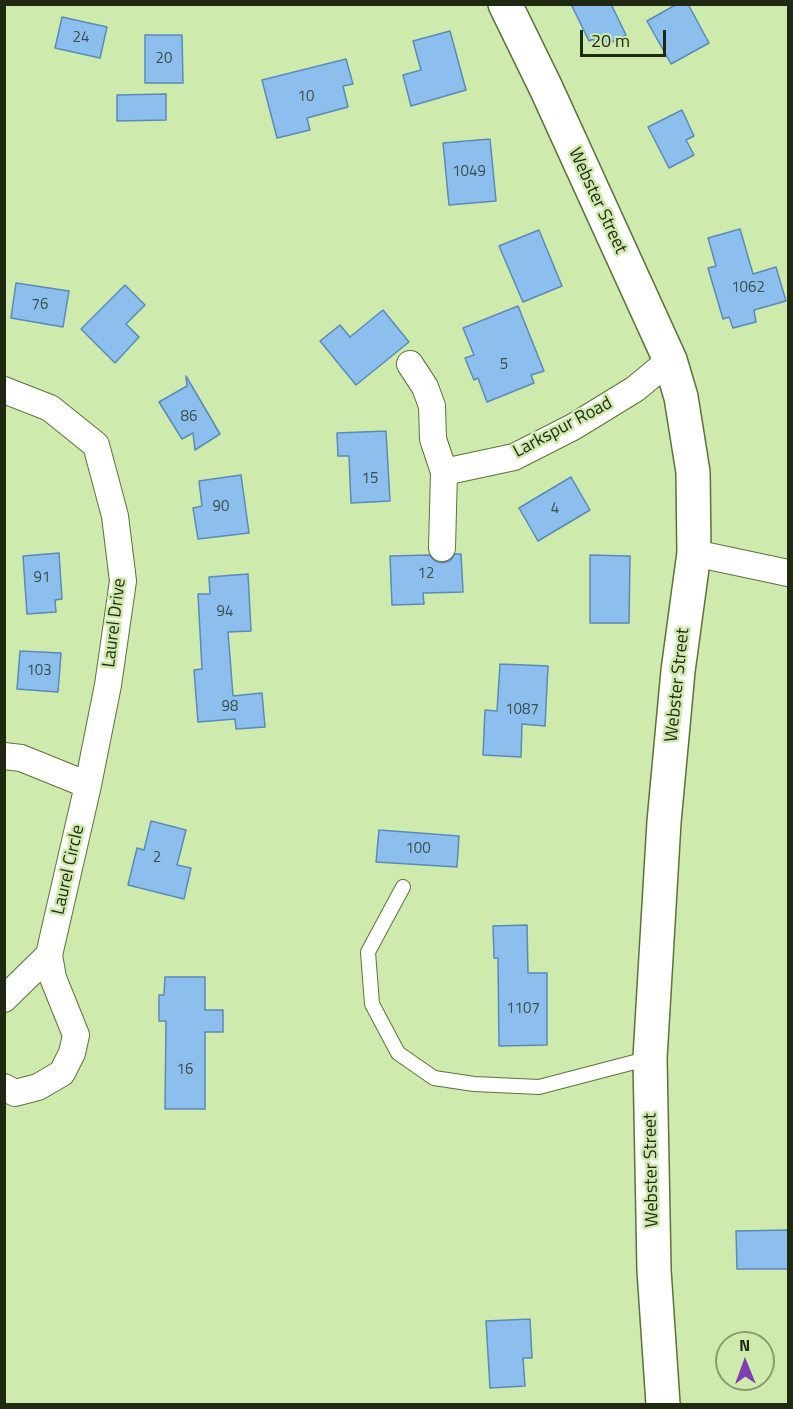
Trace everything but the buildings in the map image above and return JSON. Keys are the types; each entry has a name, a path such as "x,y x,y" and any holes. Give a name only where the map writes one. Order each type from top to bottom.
{"street":[{"name":"Webster Street","path":"505,4 546,88 670,360 681,397 693,472 694,553 678,671 664,822 650,1058 654,1270 663,1404"},
{"name":"Larkspur Road","path":"444,472 514,457 573,427 635,388 670,360"},
{"path":"410,364 425,387 432,406 433,439 444,472 442,548"},
{"name":"Laurel Drive","path":"4,390 50,408 96,445 115,516 123,581 108,686 88,785"},
{"path":"694,553 789,573"},
{"path":"4,756 21,758 88,785"},
{"name":"Laurel Circle","path":"4,1087 15,1093 38,1087 63,1073 72,1053 76,1035 53,978 49,956 88,785"},
{"path":"4,999 49,956"}],"lane":[{"path":"403,887 368,952 372,1004 398,1053 434,1078 474,1084 538,1087 650,1058"}]}
